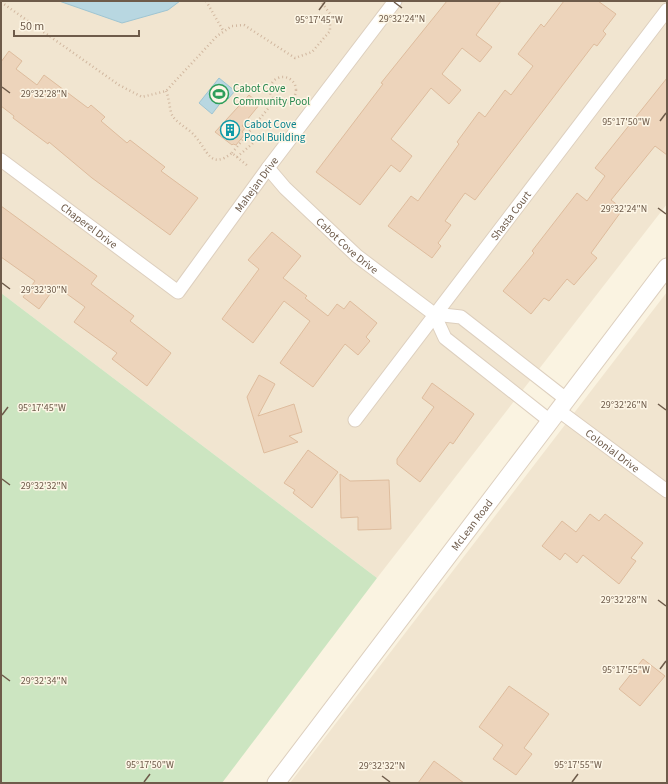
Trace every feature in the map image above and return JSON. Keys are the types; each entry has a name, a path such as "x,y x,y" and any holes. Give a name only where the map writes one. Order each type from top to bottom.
{"street":[{"name":"Mahejan Drive","path":"178,292 268,168 395,1"},
{"name":"Shasta Court","path":"355,420 434,314 667,10"},
{"name":"Chaperel Drive","path":"1,160 178,292"},
{"name":"Cabot Cove Drive","path":"268,168 285,188 358,256 434,314 445,338 558,410"},
{"name":"McLean Road","path":"276,783 667,267"},
{"path":"434,314 461,317 558,410"},
{"name":"Colonial Drive","path":"558,410 667,491"}],"path":[{"path":"206,1 224,32"},
{"path":"1,2 124,88 142,97 166,91 217,36 232,26 244,25 295,58 312,52 330,31 330,14 321,1"},
{"path":"281,77 290,78 296,88 294,97 284,103 275,100 270,94 270,85 273,81 281,77"},
{"path":"166,91 169,98 171,113 174,118 195,136 207,155 217,160 224,159 232,153 275,100"},
{"path":"237,157 252,144 261,133 265,136"},
{"path":"232,153 250,167"}],"shaded area":[{"path":"1,1 667,1 667,204 377,578 1,293"},
{"path":"667,292 667,783 290,783"}],"green space":[{"path":"1,293 377,578 222,783 1,783"}],"water":[{"path":"59,1 180,1 168,10 122,23"},
{"name":"Cabot Cove Community Pool","path":"219,78 235,91 228,99 225,97 212,114 199,103"}],"building":[{"path":"447,1 501,1 476,35 492,47 480,62 462,48 442,74 461,90 449,104 431,88 391,139 412,156 400,172 391,165 360,205 316,172 383,84 381,83"},
{"path":"564,1 598,1 616,14 603,31 606,34 597,46 594,44 475,200 465,193 445,221 451,225 438,243 441,246 432,258 388,226 411,196 418,201 459,144 457,142 479,112 485,117 505,90 511,95 533,66 518,54 541,24 544,27"},
{"path":"9,51 22,61 16,69 37,85 44,75 88,108 91,105 105,117 101,121 127,143 130,140 165,167 161,171 198,198 170,235 92,178 49,142 48,144 13,118 14,116 1,106 1,62"},
{"path":"667,78 667,155 655,146 611,200 623,209 591,253 597,258 574,285 567,279 549,301 544,298 531,314 503,291 534,253 532,251 577,193 587,201 605,176 595,168"},
{"path":"249,95 260,104 242,126 245,128 242,132 245,134 236,145 232,145 215,132"},
{"path":"1,206 97,276 91,284 134,316 130,321 171,353 147,386 112,359 117,353 74,322 85,307 56,286 39,309 23,297 35,281 1,257"},
{"path":"272,232 301,256 283,278 307,296 305,298 328,316 337,304 344,309 350,301 377,323 366,337 370,341 358,355 345,344 313,387 280,363 310,321 284,301 253,343 222,319 259,269 248,260"},
{"path":"259,375 275,384 258,416 294,404 302,432 289,436 298,442 264,453 247,397"},
{"path":"432,383 474,414 453,444 450,442 420,482 397,464 397,459 434,407 422,398"},
{"path":"308,450 338,472 312,508 293,493 295,490 284,483"},
{"path":"340,474 350,481 389,480 391,529 358,530 358,517 341,518"},
{"path":"590,514 599,521 605,514 643,543 631,558 636,561 619,584 583,555 577,563 565,553 560,560 542,546 562,521 576,532"},
{"path":"643,659 665,676 640,706 619,689"},
{"path":"509,686 549,714 524,748 532,754 516,775 493,759 503,745 479,727"},
{"path":"434,761 464,783 418,783"}],"place":[{"name":"Cabot Cove Community Pool","path":"219,94"},
{"name":"Cabot Cove Pool Building","path":"230,130"}]}
